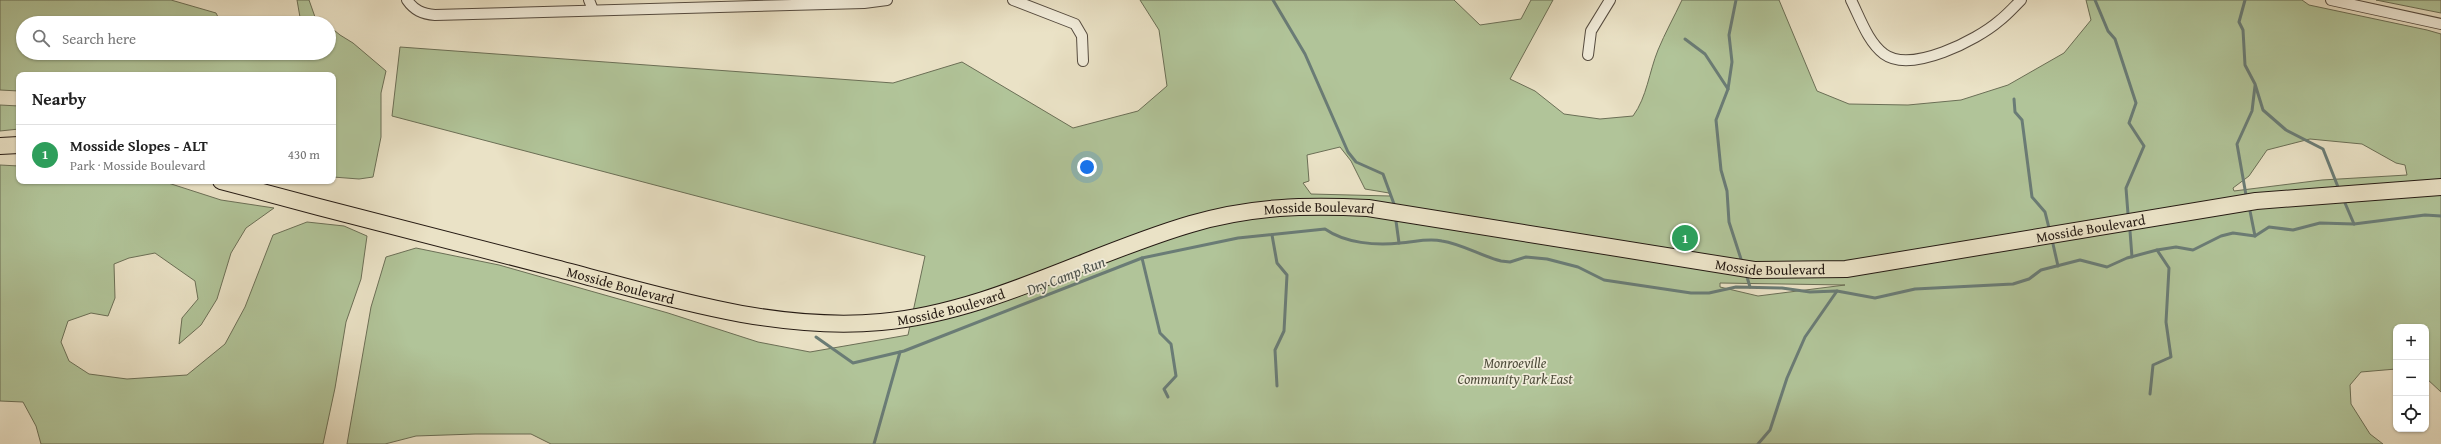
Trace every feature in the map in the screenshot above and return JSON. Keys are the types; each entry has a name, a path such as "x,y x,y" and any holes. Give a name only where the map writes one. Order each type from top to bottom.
{"main road":[{"path":"0,146 16,146"},
{"name":"Mosside Boulevard","path":"233,184 648,292 765,318 821,324 882,322 926,314 979,301 1190,224 1258,210 1308,205 1368,208 1754,270 1846,270 2256,201 2441,187"}],"street":[{"path":"407,0 415,10 425,14 434,15 750,3 864,3 887,0"},
{"path":"589,0 593,10"},
{"path":"1013,0 1075,24 1082,36 1083,61"},
{"path":"1588,55 1591,31 1610,0"},
{"path":"1851,0 1875,45 1893,59 1908,61 1924,59 1969,40 1998,22 2021,0"},
{"path":"2331,0 2441,24"}],"green space":[{"path":"0,0 171,0 216,13 218,16 16,16 16,60 336,60 336,32 353,43 386,71 381,93 381,137 373,177 359,179 336,177 336,72 16,72 16,91 0,90"},
{"path":"297,0 309,0 315,16 300,16"},
{"name":"Monroeville Community Park East","path":"1140,0 1454,0 1480,25 1521,19 1531,0 1553,0 1510,79 1535,91 1564,114 1600,119 1633,116 1638,109 1645,93 1658,50 1682,0 1779,0 1817,91 1849,104 1908,105 1961,100 2008,85 2064,53 2091,20 2086,0 2302,0 2309,5 2427,30 2441,34 2441,392 2429,381 2429,324 2393,324 2393,369 2361,372 2350,385 2351,404 2370,434 2383,444 551,444 531,434 475,434 416,436 385,444 347,444 371,307 386,257 416,248 499,265 668,313 758,342 810,352 908,335 925,256 392,116 400,47 893,83 962,62 1073,128 1138,111 1167,86 1159,30","holes":["2310,139 2362,144 2396,163 2405,165 2407,175 2322,180 2234,191 2233,188 2249,176 2267,150","1340,147 1351,161 1365,189 1389,193 1390,196 1311,194 1303,183 1309,181 1307,155","1720,283 1845,285 1758,296 1720,287"]},
{"path":"2376,0 2441,0 2441,13"},
{"path":"0,105 16,106 16,129 0,131"},
{"path":"0,165 16,166 16,184 171,184 221,200 274,208 246,228 231,253 217,299 201,325 179,344 182,318 198,299 195,281 155,253 129,258 114,264 115,298 108,316 91,313 68,321 61,342 69,361 89,374 127,379 187,375 225,344 245,307 273,235 307,222 344,226 367,236 361,279 346,322 335,388 323,444 41,444 36,426 23,402 0,401"}],"waterway":[{"path":"1273,0 1305,54 1348,152 1356,162 1383,174 1394,204"},
{"path":"1736,0 1729,35 1732,62 1728,89 1716,120 1721,170 1727,191 1729,222 1741,259"},
{"path":"2095,0 2108,31 2115,39 2136,103 2129,123 2144,146 2126,188 2128,214"},
{"path":"2245,0 2239,22 2243,30 2245,65 2255,84 2263,110 2286,130 2323,149 2338,187"},
{"path":"1685,39 1705,54 1728,89"},
{"path":"2246,195 2237,144 2252,111 2255,86"},
{"path":"2014,99 2015,112 2022,120 2032,197 2045,212 2049,228"},
{"path":"2345,203 2354,224"},
{"path":"2250,211 2255,236"},
{"name":"Dry Camp Run","path":"816,337 853,363 904,351 1142,258 1238,238 1325,229 1342,238 1371,244 1391,244 1437,240 1457,245 1501,261 1510,262 1526,257 1547,259 1578,267 1604,280 1691,293 1709,293 1736,287 1782,288 1810,292 1837,291 1875,298 1915,289 2013,284 2029,279 2041,270 2080,260 2107,267 2127,258 2157,250 2176,247 2193,250 2221,236 2233,233 2255,236 2269,227 2293,230 2320,223 2354,224 2425,215 2441,216"},
{"path":"1396,221 1399,243"},
{"path":"2130,231 2132,257"},
{"path":"1272,235 1277,263 1287,275 1284,331 1275,350 1277,386"},
{"path":"2053,244 2058,266"},
{"path":"2150,394 2153,365 2171,357 2166,322 2169,268 2157,250"},
{"path":"1142,258 1160,333 1171,344 1176,376 1164,389 1168,397"},
{"path":"1747,277 1750,287"},
{"path":"1758,444 1770,430 1787,378 1805,337 1837,291"},
{"path":"874,444 900,352"}],"place":[{"name":"Mosside Slopes - ALT","path":"1685,238"}]}
